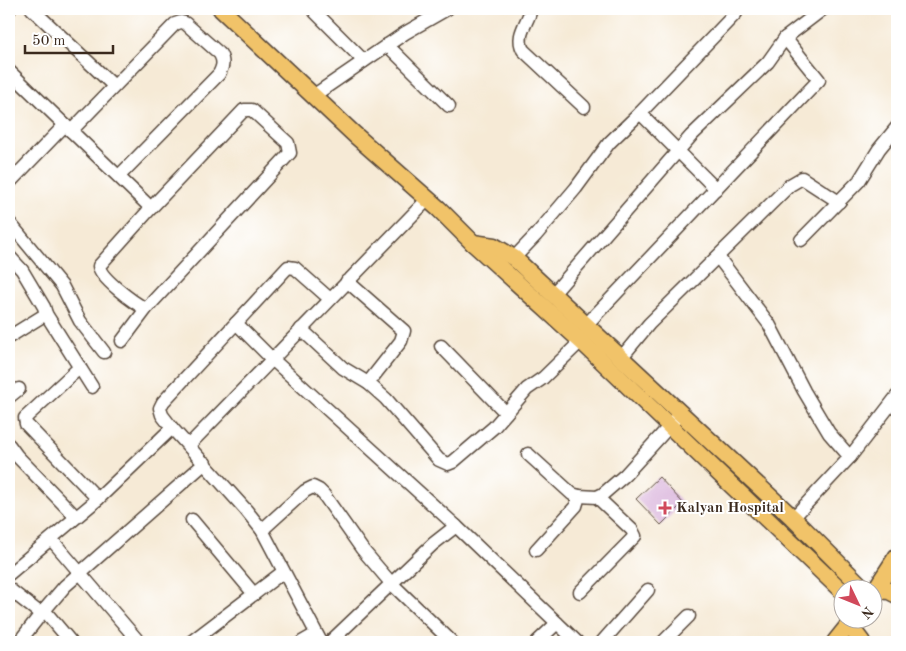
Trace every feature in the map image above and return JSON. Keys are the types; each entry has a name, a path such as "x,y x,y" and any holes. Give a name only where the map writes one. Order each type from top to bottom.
{"main road":[{"path":"221,9 581,342 834,583"},
{"path":"473,244 494,246 514,258 858,578"},
{"path":"880,578 897,556"},
{"path":"884,591 897,593"},
{"path":"835,642 845,628"},
{"path":"853,628 862,642"}],"street":[{"path":"32,9 114,86"},
{"path":"313,96 405,33 447,9"},
{"path":"531,9 519,43 523,50 584,107"},
{"path":"554,294 691,136 768,62 785,38 823,9"},
{"path":"315,10 364,61"},
{"path":"514,258 536,235 588,172 609,142 640,113 736,13"},
{"path":"9,183 114,86 175,24 185,23 220,54 224,61 223,67 219,74 119,176"},
{"path":"586,325 819,80 785,38"},
{"path":"387,46 449,106"},
{"path":"9,71 151,208"},
{"path":"122,341 146,309 290,153 288,143 252,110 244,110 99,266 102,274 134,302 146,309"},
{"path":"640,113 716,189"},
{"path":"801,240 859,181 879,149 897,127"},
{"path":"621,358 649,324 790,185 802,178 839,202"},
{"path":"189,445 428,199"},
{"path":"9,222 62,286 80,321 104,352"},
{"path":"9,256 22,270 44,307 46,314 92,387"},
{"path":"718,257 770,324 804,391 829,433 850,457"},
{"path":"302,642 318,638 262,530 205,463 172,428 160,411 161,405 288,267 296,268 330,299"},
{"path":"347,281 404,331 402,341 368,383"},
{"path":"9,337 46,314"},
{"path":"236,322 272,359 456,526 577,642"},
{"path":"301,329 344,368 368,383 444,463 454,462 494,427 527,389 543,378 581,342"},
{"path":"441,346 506,413"},
{"path":"80,367 24,418 26,424 98,498"},
{"path":"793,518 850,457 897,396"},
{"path":"528,454 572,494 597,497 625,475 681,414"},
{"path":"9,574 98,498 172,428"},
{"path":"9,445 13,458 76,517"},
{"path":"19,642 65,586 205,463"},
{"path":"262,530 305,491 313,487 324,495 362,549 391,583 452,642"},
{"path":"536,550 576,506 579,496"},
{"path":"580,592 635,536 632,530 597,497"},
{"path":"192,520 254,594"},
{"path":"330,642 433,544 456,526"},
{"path":"51,539 138,642"},
{"path":"191,642 283,572"},
{"path":"9,589 42,612 71,642"},
{"path":"602,642 648,590"},
{"path":"663,642 689,616"},
{"path":"538,642 558,623"}],"building":[{"path":"659,477 683,503 661,525 636,499"}],"place":[{"name":"Kalyan Hospital","path":"665,508"}]}
